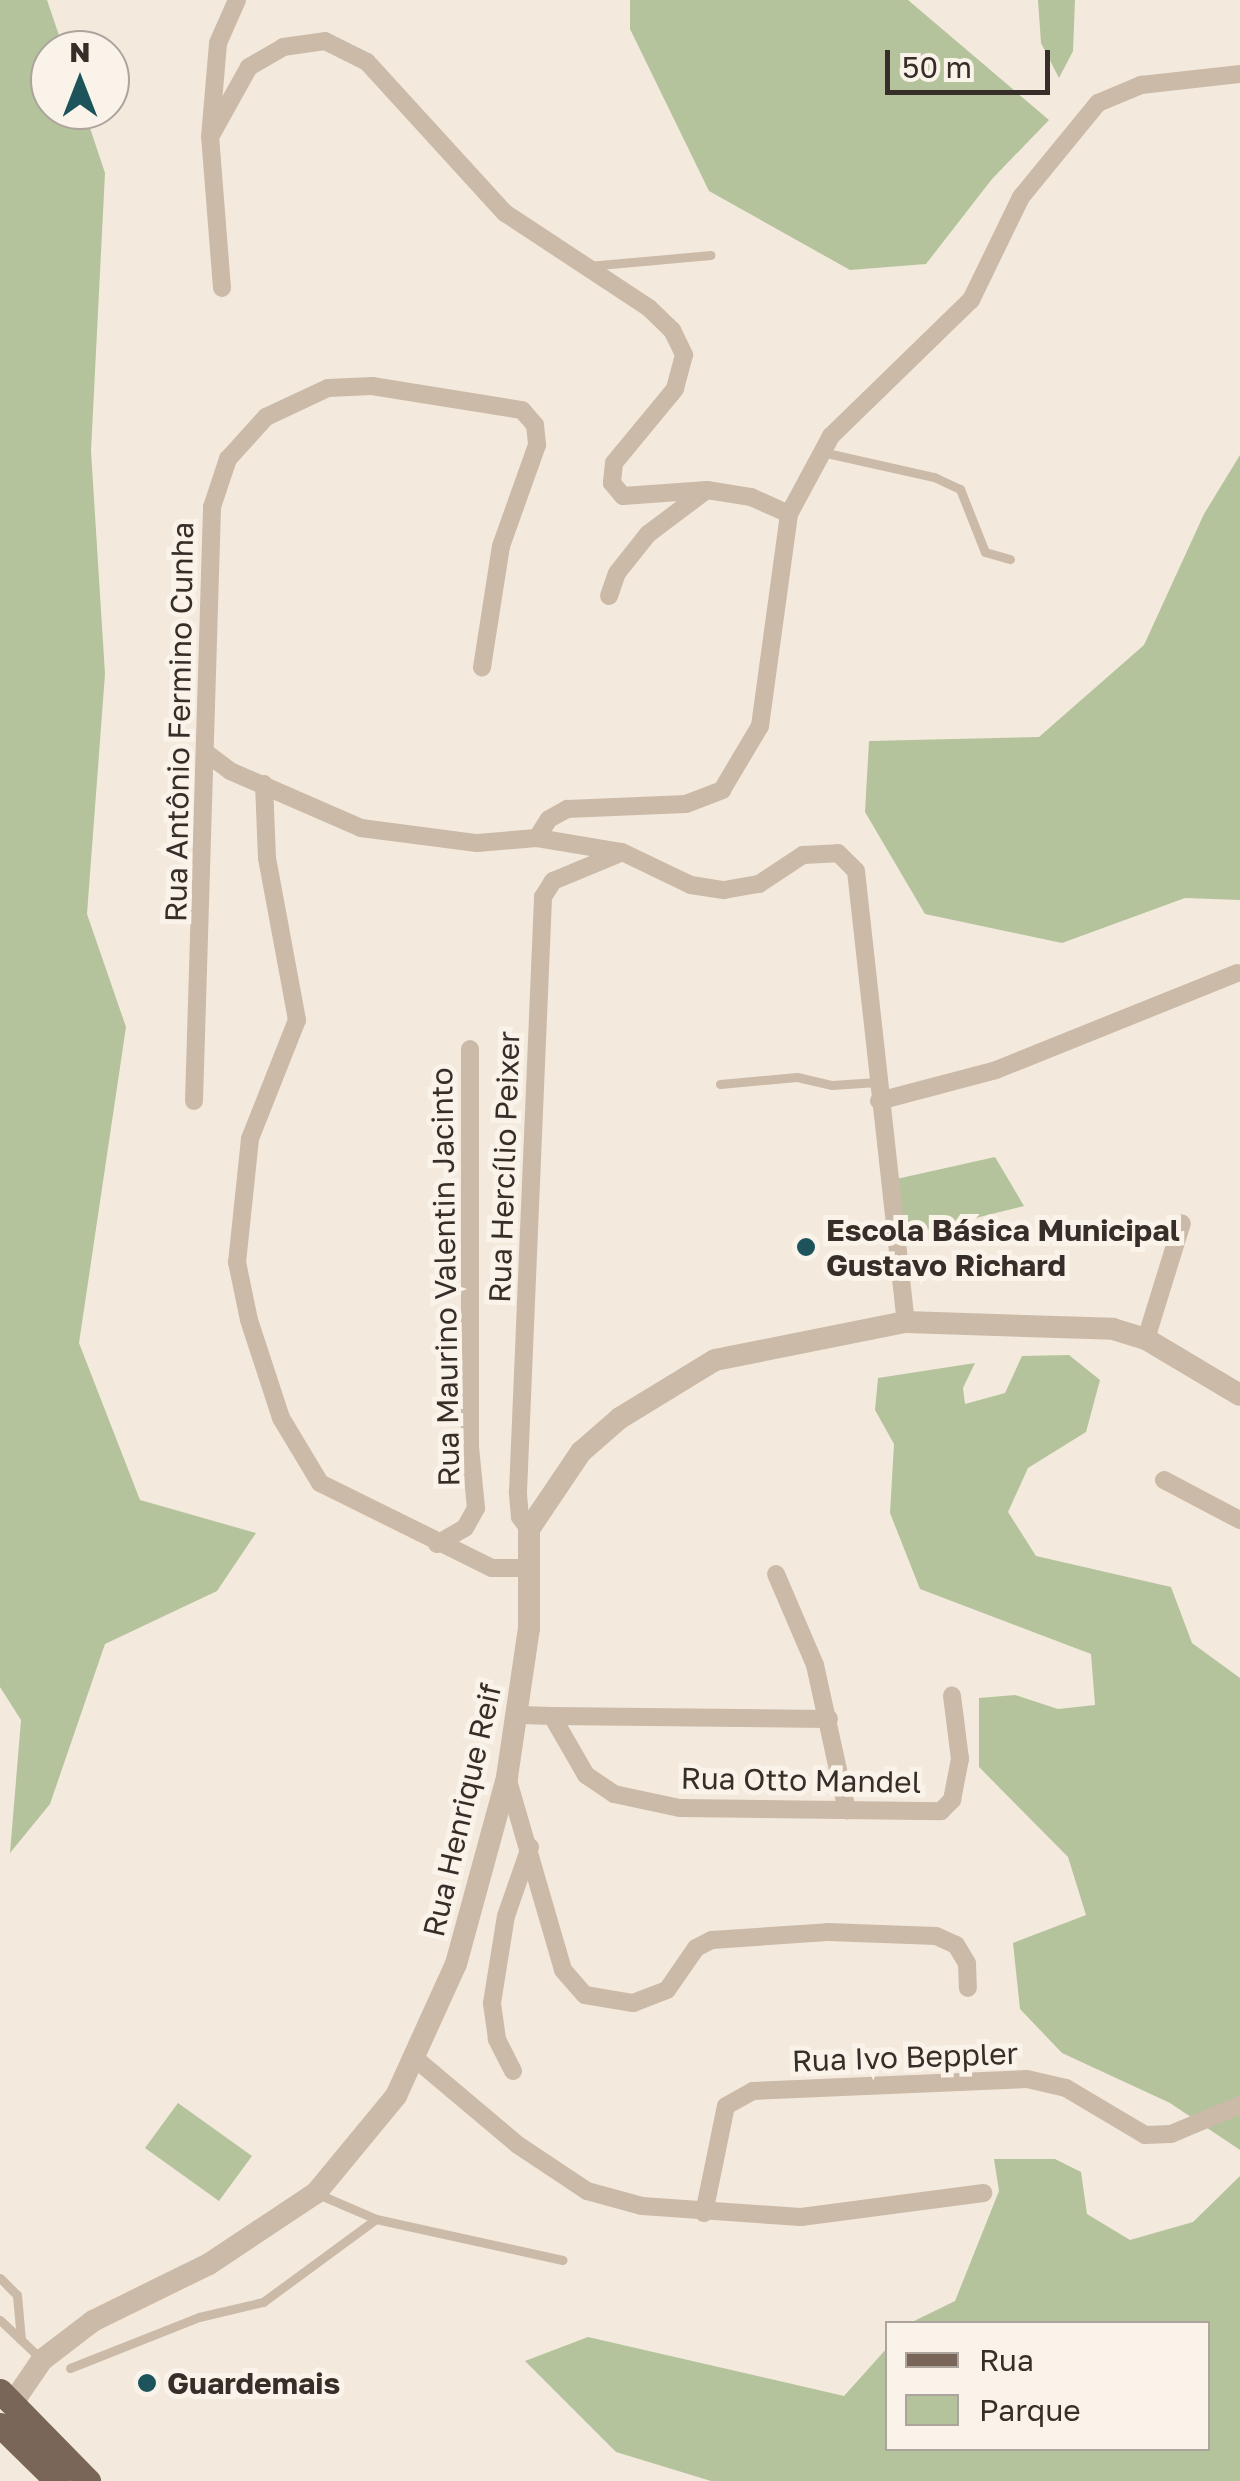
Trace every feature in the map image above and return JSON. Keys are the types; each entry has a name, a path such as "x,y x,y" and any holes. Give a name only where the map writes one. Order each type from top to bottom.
{"main road":[{"path":"4,2410 57,2481"},
{"path":"4,2410 88,2481"}],"street":[{"path":"222,288 210,137 218,43 237,0"},
{"path":"210,137 250,67 283,47 325,41 367,62 505,213 580,267 649,308 684,355 675,389 614,463 612,483 623,496 644,499 706,490 752,497 789,514"},
{"path":"538,838 548,819 567,809 686,804 722,790 760,726 789,514 822,452 971,300 1021,197 1098,103 1141,84 1240,74"},
{"name":"Rua Antônio Fermino Cunha","path":"194,1100 212,507 228,459 266,417 328,388 372,386 494,401 522,410 535,425 537,445 502,546 482,668"},
{"path":"609,596 616,572 648,534 706,490"},
{"path":"205,752 230,771 361,828 477,843 538,838 622,852 662,875 724,890 759,884 803,855 838,853 856,871 906,1322"},
{"path":"264,784 267,858 297,1020 250,1139 237,1262 249,1320 282,1418 320,1483 492,1568 524,1568"},
{"name":"Rua Hercílio Peixer","path":"529,1529 520,1517 518,1492 542,897 554,881 622,852"},
{"path":"878,1091 996,1070 1237,973"},
{"name":"Rua Maurino Valentin Jacinto","path":"437,1544 465,1528 476,1508 470,1446 470,1049"},
{"path":"1146,1338 1182,1223"},
{"name":"Rua Henrique Reif","path":"4,2410 42,2360 93,2321 210,2264 316,2193 396,2096 417,2060 456,1964 507,1777 521,1715 529,1628 524,1568 529,1529 581,1452 668,1384 756,1349 906,1322 1113,1329 1146,1338 1240,1395"},
{"path":"1164,1480 1240,1520"},
{"path":"776,1574 815,1665 846,1811"},
{"name":"Rua Otto Mandel","path":"552,1716 586,1775 614,1794 680,1808 941,1811 952,1800 960,1759 952,1696"},
{"path":"521,1715 828,1719"},
{"path":"507,1777 563,1970 585,1995 606,2003 633,2003 667,1990 696,1948 712,1940 828,1932 936,1936 956,1946 967,1963 968,1988"},
{"path":"514,2071 497,2039 492,2003 506,1916 530,1847"},
{"path":"417,2060 518,2145 588,2191 704,2212 801,2217 984,2193"},
{"name":"Rua Ivo Beppler","path":"704,2212 726,2106 753,2092 1027,2079 1066,2088 1146,2135 1171,2134 1240,2105"}],"lane":[{"path":"580,267 712,255"},
{"path":"822,452 920,472 960,489 985,552 1010,559"},
{"path":"720,1084 797,1076 878,1091"},
{"path":"316,2193 376,2219 563,2260"},
{"path":"70,2368 199,2317 263,2302 376,2219"},
{"path":"0,2278 18,2295 21,2340"},
{"path":"0,2320 42,2360"}],"green space":[{"path":"0,0 47,0 57,30 30,30 30,130 91,130 105,173 91,451 105,674 87,914 126,1027 79,1343 140,1500 256,1533 217,1591 105,1644 50,1804 10,1853 21,1720 0,1687"},
{"path":"630,0 908,0 1049,120 992,179 926,264 850,270 709,191 630,29"},
{"path":"1038,0 1075,0 1073,51 1059,78 1041,43"},
{"path":"1240,455 1240,900 1185,898 1062,943 925,914 865,812 869,741 1039,737 1144,645 1204,514"},
{"path":"995,1157 1024,1206 899,1237 892,1180"},
{"path":"1069,1355 1100,1380 1086,1432 1028,1468 1008,1512 1036,1556 1171,1587 1192,1643 1240,1678 1240,2150 1170,2103 1062,2053 1020,2009 1013,1943 1086,1915 1068,1857 979,1767 979,1698 1015,1695 1058,1709 1095,1705 1091,1654 920,1589 890,1513 894,1444 875,1410 878,1378 975,1363 963,1388 965,1404 1005,1393 1022,1356"},
{"path":"178,2103 252,2156 219,2201 145,2148"},
{"path":"994,2159 1055,2159 1081,2172 1087,2214 1130,2240 1193,2222 1240,2176 1240,2481 711,2481 616,2452 525,2361 588,2337 844,2396 885,2350 885,2451 1210,2451 1210,2321 914,2321 955,2301 999,2191"}],"place":[{"name":"Escola Básica Municipal Gustavo Richard","path":"806,1247"},
{"name":"Guardemais","path":"147,2383"}]}
